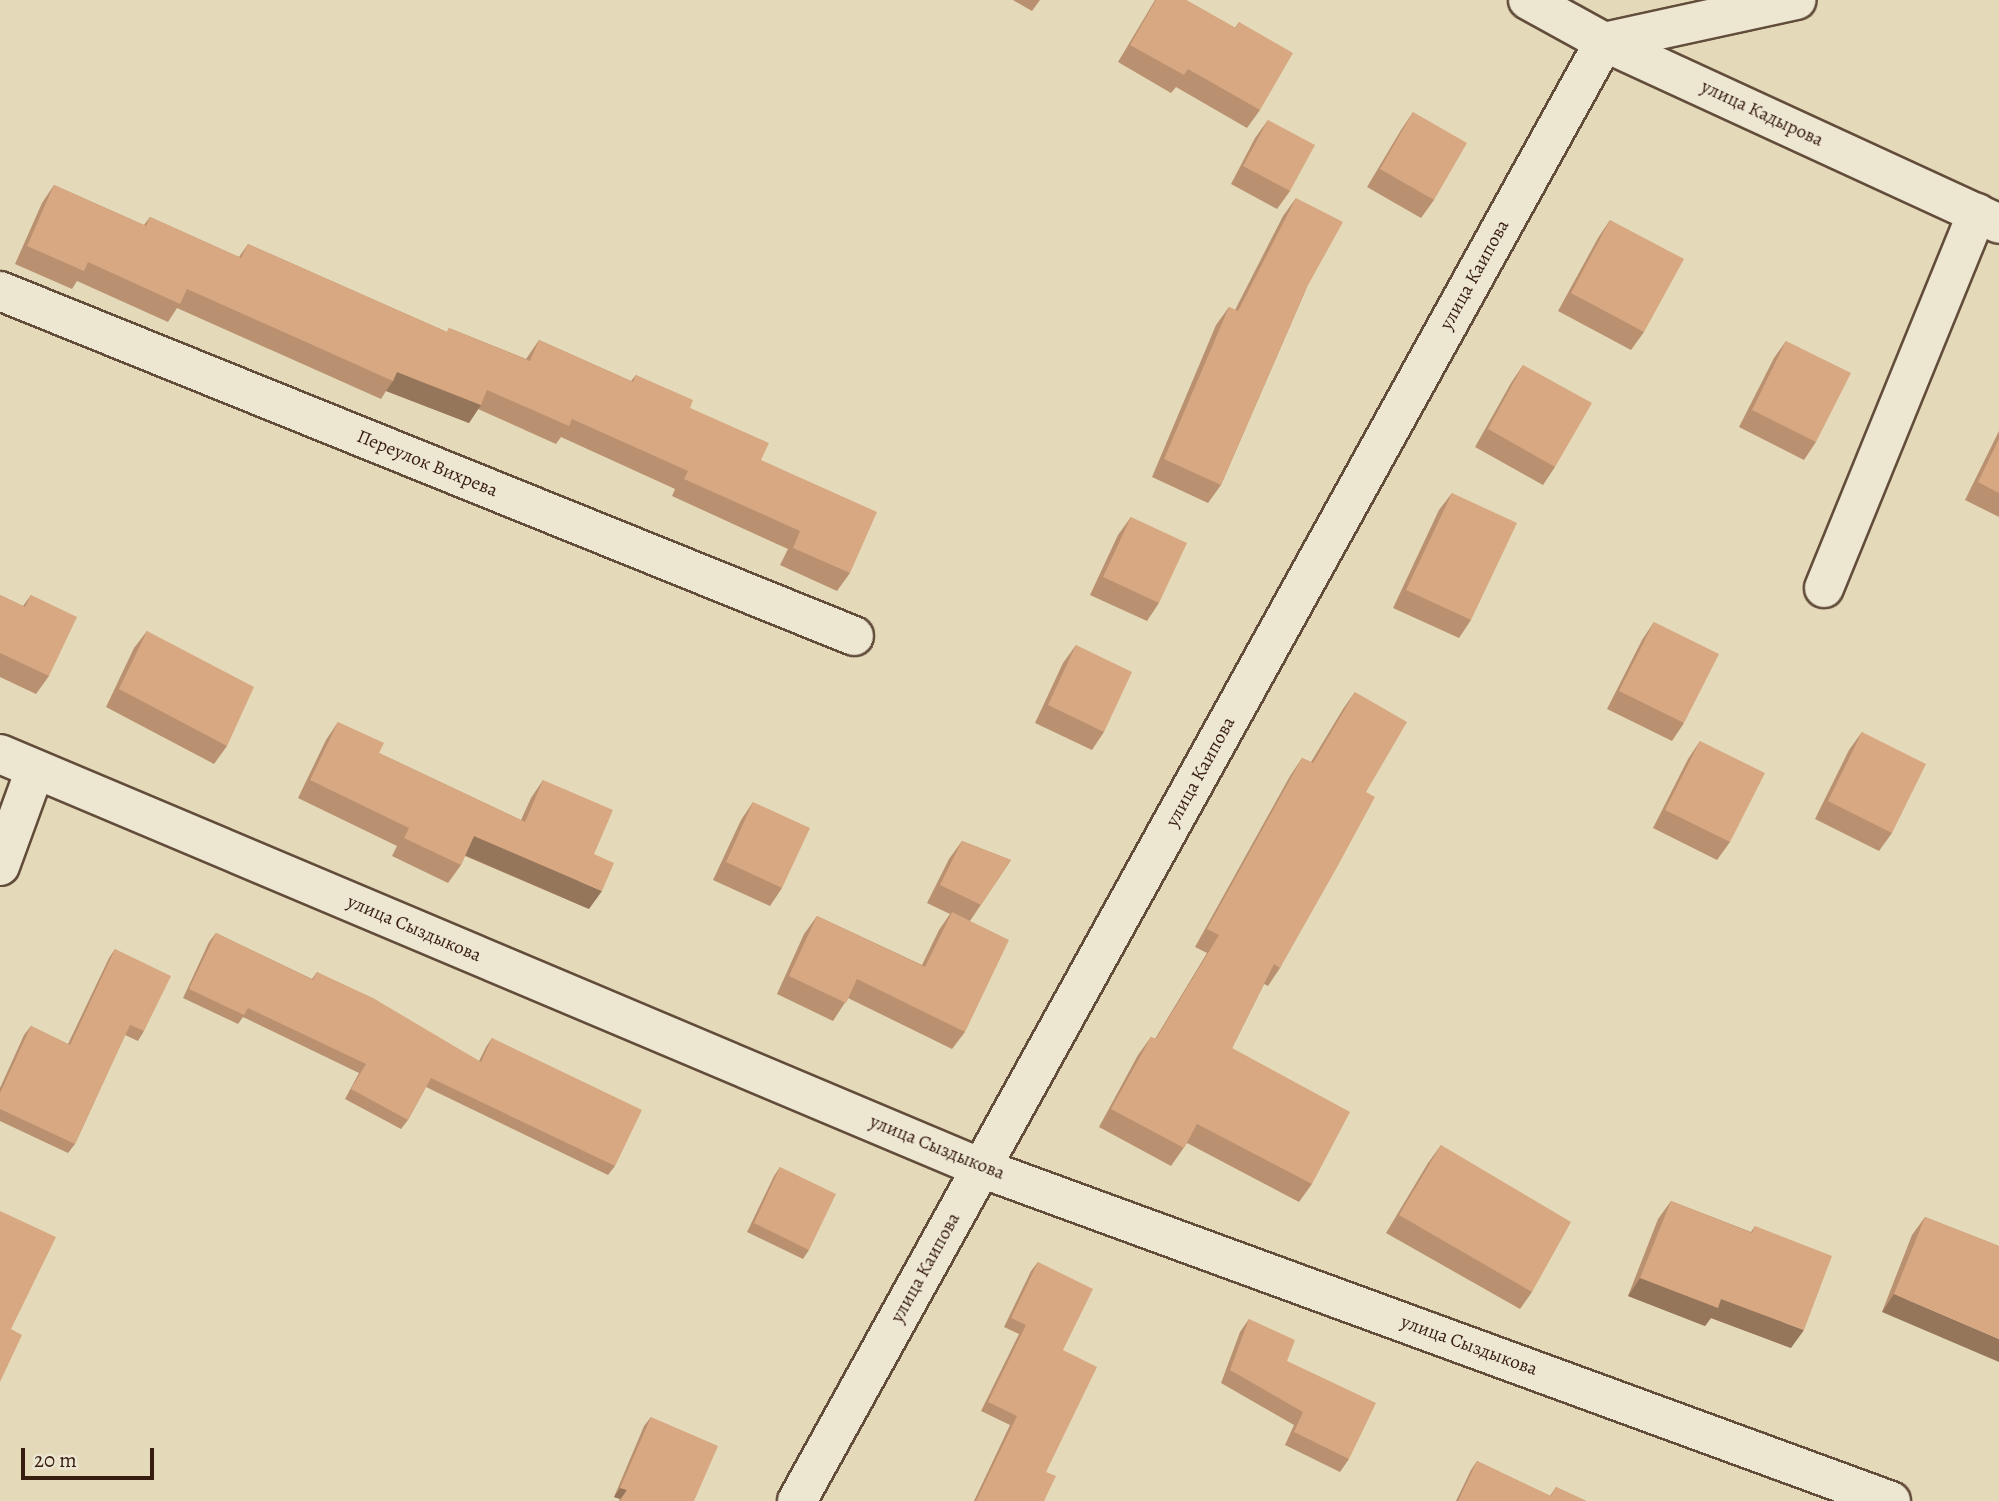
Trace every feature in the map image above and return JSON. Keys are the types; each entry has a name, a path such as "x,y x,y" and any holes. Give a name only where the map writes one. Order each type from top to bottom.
{"street":[{"name":"улица Кадырова","path":"1528,0 1604,42 1988,218"},
{"path":"1604,42 1796,0"},
{"name":"улица Каипова","path":"797,1501 1604,42"},
{"path":"1824,588 1988,218"},
{"name":"Переулок Вихрева","path":"0,292 854,636"},
{"name":"улица Сыздыкова","path":"0,754 982,1168 1891,1501"},
{"path":"0,866 35,770"}],"building":[{"path":"1156,0 1186,0 1236,28 1239,22 1293,53 1260,110 1188,69 1184,75 1130,45"},
{"path":"1413,112 1467,143 1434,200 1380,169"},
{"path":"1268,120 1315,145 1290,191 1243,166"},
{"path":"54,185 146,226 150,217 241,258 248,244 447,332 449,328 530,361 539,340 633,382 636,375 693,400 690,408 769,443 761,460 877,512 850,573 793,548 800,531 684,479 688,471 572,419 569,426 487,390 481,405 397,372 393,381 187,289 180,304 88,262 84,271 27,246"},
{"path":"1296,198 1343,222 1307,287 1221,485 1164,459 1229,307 1238,311"},
{"path":"1610,220 1684,259 1644,332 1571,293"},
{"path":"1786,341 1851,373 1816,442 1752,410"},
{"path":"1523,365 1592,403 1555,467 1488,429"},
{"path":"1999,439 1999,493 1978,482"},
{"path":"1452,493 1517,523 1471,620 1406,590"},
{"path":"1131,517 1187,543 1159,603 1103,577"},
{"path":"0,595 25,607 31,595 77,617 49,676 0,653"},
{"path":"1654,622 1719,654 1684,723 1619,691"},
{"path":"147,631 254,687 227,746 119,689"},
{"path":"1076,645 1132,672 1104,732 1048,705"},
{"path":"1355,692 1407,722 1366,792 1375,797 1280,968 1274,964 1232,1048 1350,1112 1312,1184 1197,1124 1184,1148 1111,1109 1151,1037 1156,1039 1219,935 1207,929 1302,758 1313,763"},
{"path":"338,722 384,743 379,753 525,822 543,780 613,810 594,854 614,863 602,891 474,836 461,865 404,838 409,828 310,780"},
{"path":"1862,732 1926,764 1892,833 1828,801"},
{"path":"1700,741 1765,773 1730,842 1665,810"},
{"path":"753,802 810,828 782,888 726,862"},
{"path":"962,841 1011,860 981,905 940,885"},
{"path":"952,912 1009,940 965,1032 857,979 846,1003 789,976 817,916 925,967"},
{"path":"216,933 313,980 317,972 373,998 481,1062 492,1038 642,1110 615,1166 431,1078 408,1120 351,1089 366,1064 248,1008 244,1015 189,989"},
{"path":"115,949 171,976 144,1031 130,1025 75,1144 0,1109 0,1093 31,1026 70,1045"},
{"path":"1441,1145 1571,1222 1532,1292 1399,1215"},
{"path":"780,1167 836,1194 809,1250 754,1223"},
{"path":"1671,1201 1752,1233 1755,1226 1832,1256 1804,1330 1721,1299 1718,1308 1640,1278"},
{"path":"0,1211 56,1237 11,1329 22,1335 0,1382"},
{"path":"1925,1217 1999,1246 1999,1339 1894,1294"},
{"path":"1038,1262 1093,1289 1063,1350 1097,1367 1046,1472 1056,1476 1044,1501 976,1501 1017,1416 988,1402 1026,1325 1011,1318"},
{"path":"1249,1319 1295,1340 1287,1361 1376,1403 1349,1459 1294,1432 1303,1412 1230,1370"},
{"path":"651,1417 718,1446 694,1501 620,1501 627,1490 620,1488"},
{"path":"1477,1461 1551,1496 1556,1487 1586,1501 1458,1501"}]}
